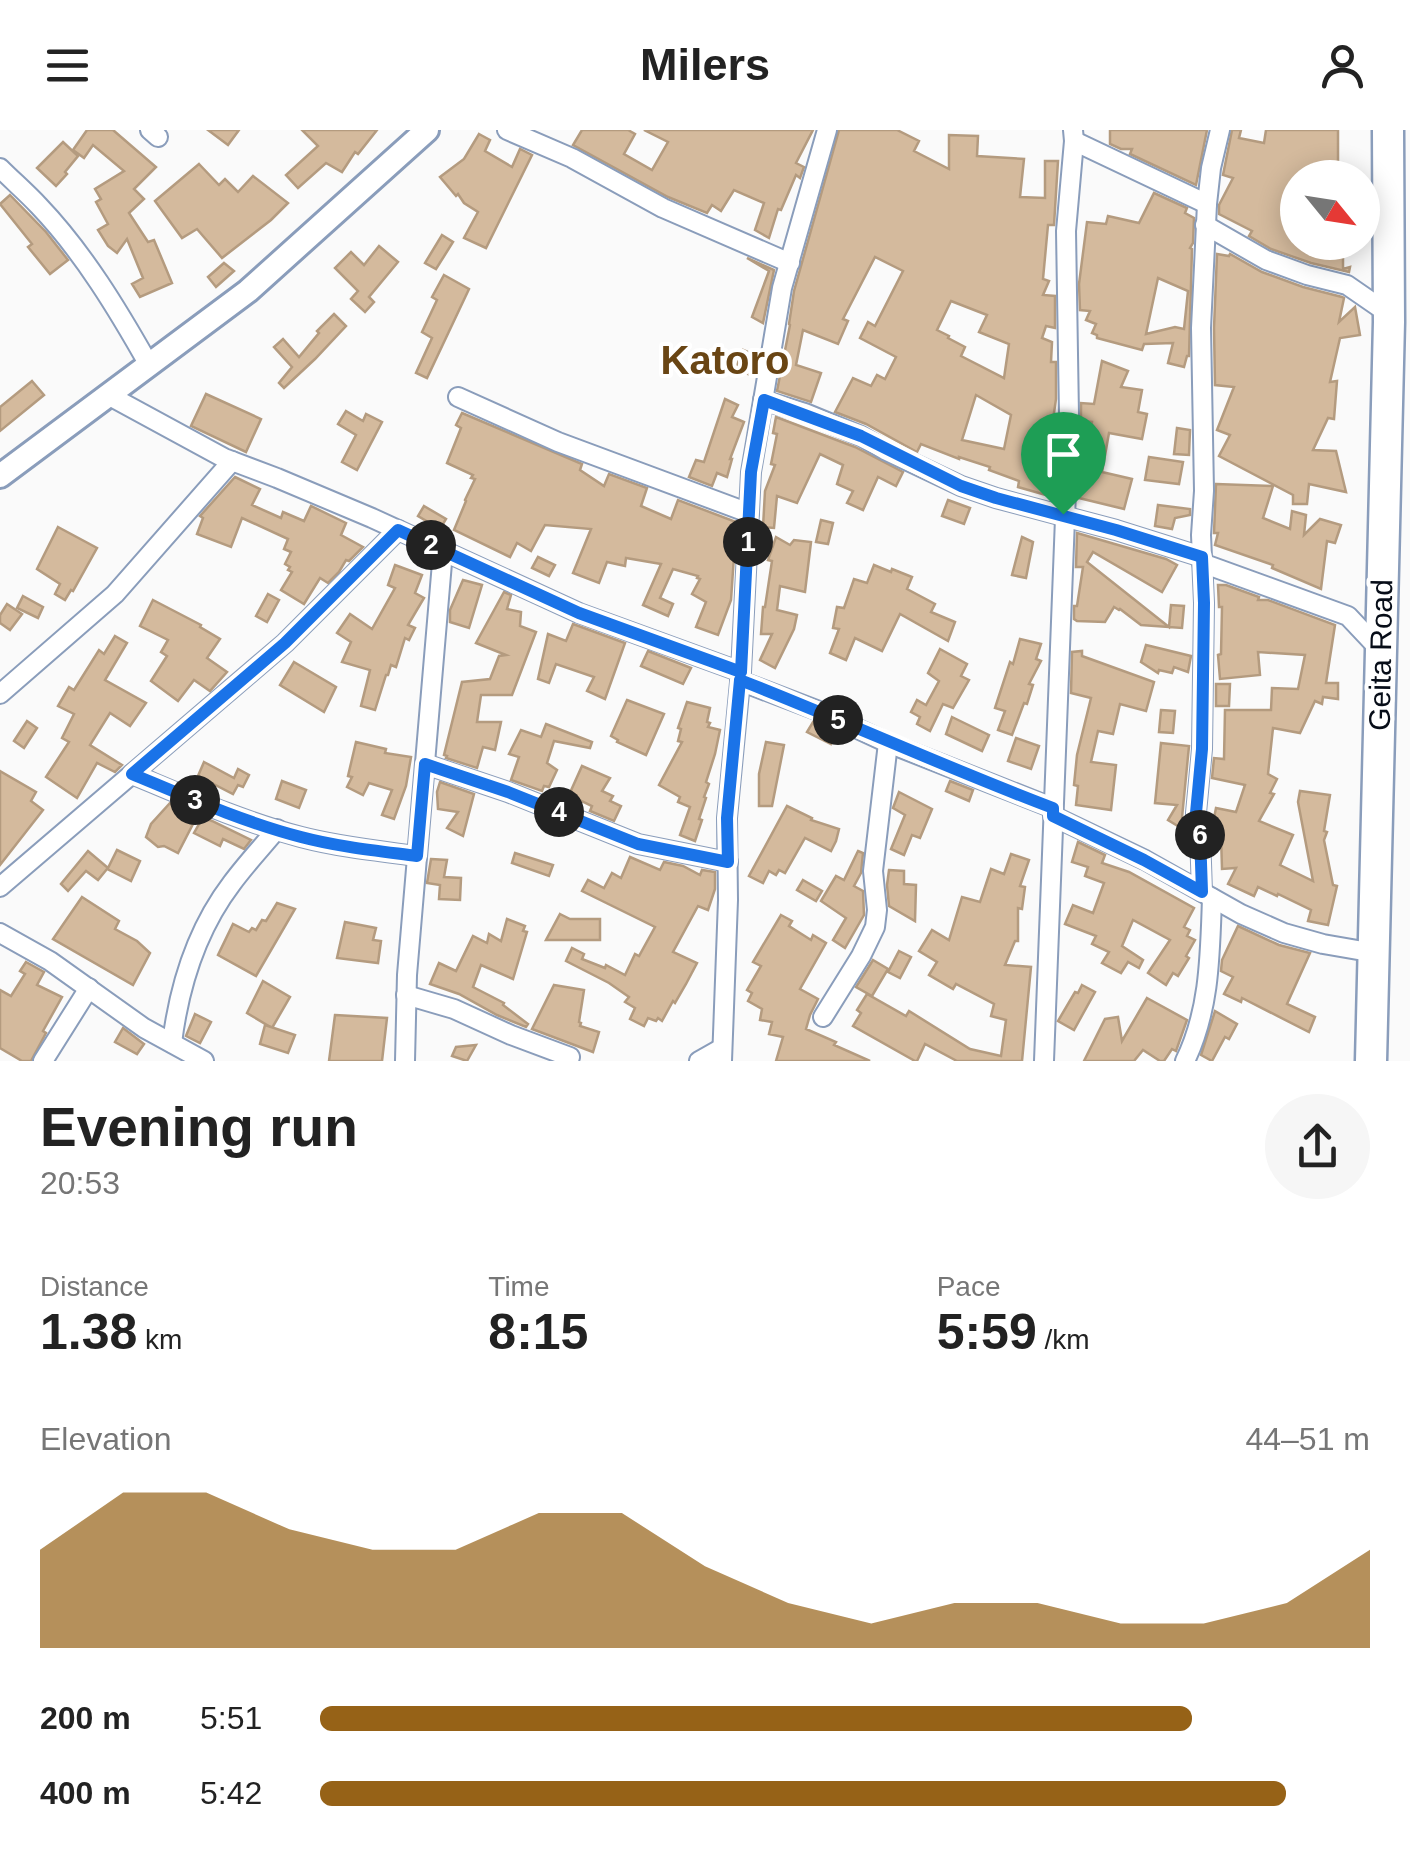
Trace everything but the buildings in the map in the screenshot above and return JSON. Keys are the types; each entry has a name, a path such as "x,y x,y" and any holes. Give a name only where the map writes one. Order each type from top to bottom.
{"highway":[{"name":"Geita Road","path":"1372,1061 1381,651 1396,320 1388,130"}],"street":[{"path":"0,476 248,292 427,130"},
{"path":"507,130 572,158 663,208 790,263"},
{"path":"699,1061 722,1055 727,818 740,676 751,472 782,288 828,130"},
{"path":"1186,1061 1206,997 1207,895 1196,813 1202,749 1204,603 1200,363 1207,204 1220,130"},
{"path":"1044,1061 1069,396 1066,231 1074,135 1207,204"},
{"path":"0,168 41,208 73,248 149,366"},
{"path":"1206,225 1266,260 1347,285 1396,320"},
{"path":"108,396 232,461 398,530 579,613 740,676 1053,812 1284,933 1375,953"},
{"path":"458,397 558,442 749,514"},
{"path":"764,400 861,436 961,486 1063,514 1202,560 1348,616 1381,651"},
{"path":"0,694 115,594 232,461"},
{"path":"0,887 285,643 398,530"},
{"path":"404,1061 443,551"},
{"path":"823,1017 874,927 877,910 873,871 888,743"},
{"path":"425,764 638,844 728,862"},
{"path":"132,774 224,812 301,837 417,856"},
{"path":"172,1043 176,1009 188,968 208,923 230,885 278,829"},
{"path":"0,932 50,961 144,1028 204,1061"},
{"path":"42,1061 89,988"},
{"path":"406,996 454,1008 570,1057"}],"district":[{"name":"Katoro","path":"725,360"}],"route":[{"path":"764,400 861,436 961,486 1063,514 1202,557 1202,749 1196,813 1202,892 1053,816 1053,808 740,680 727,818 728,862 638,844 425,764 417,856 301,837 224,812 132,774 285,643 398,530 579,613 741,672 751,472 764,400"}]}
